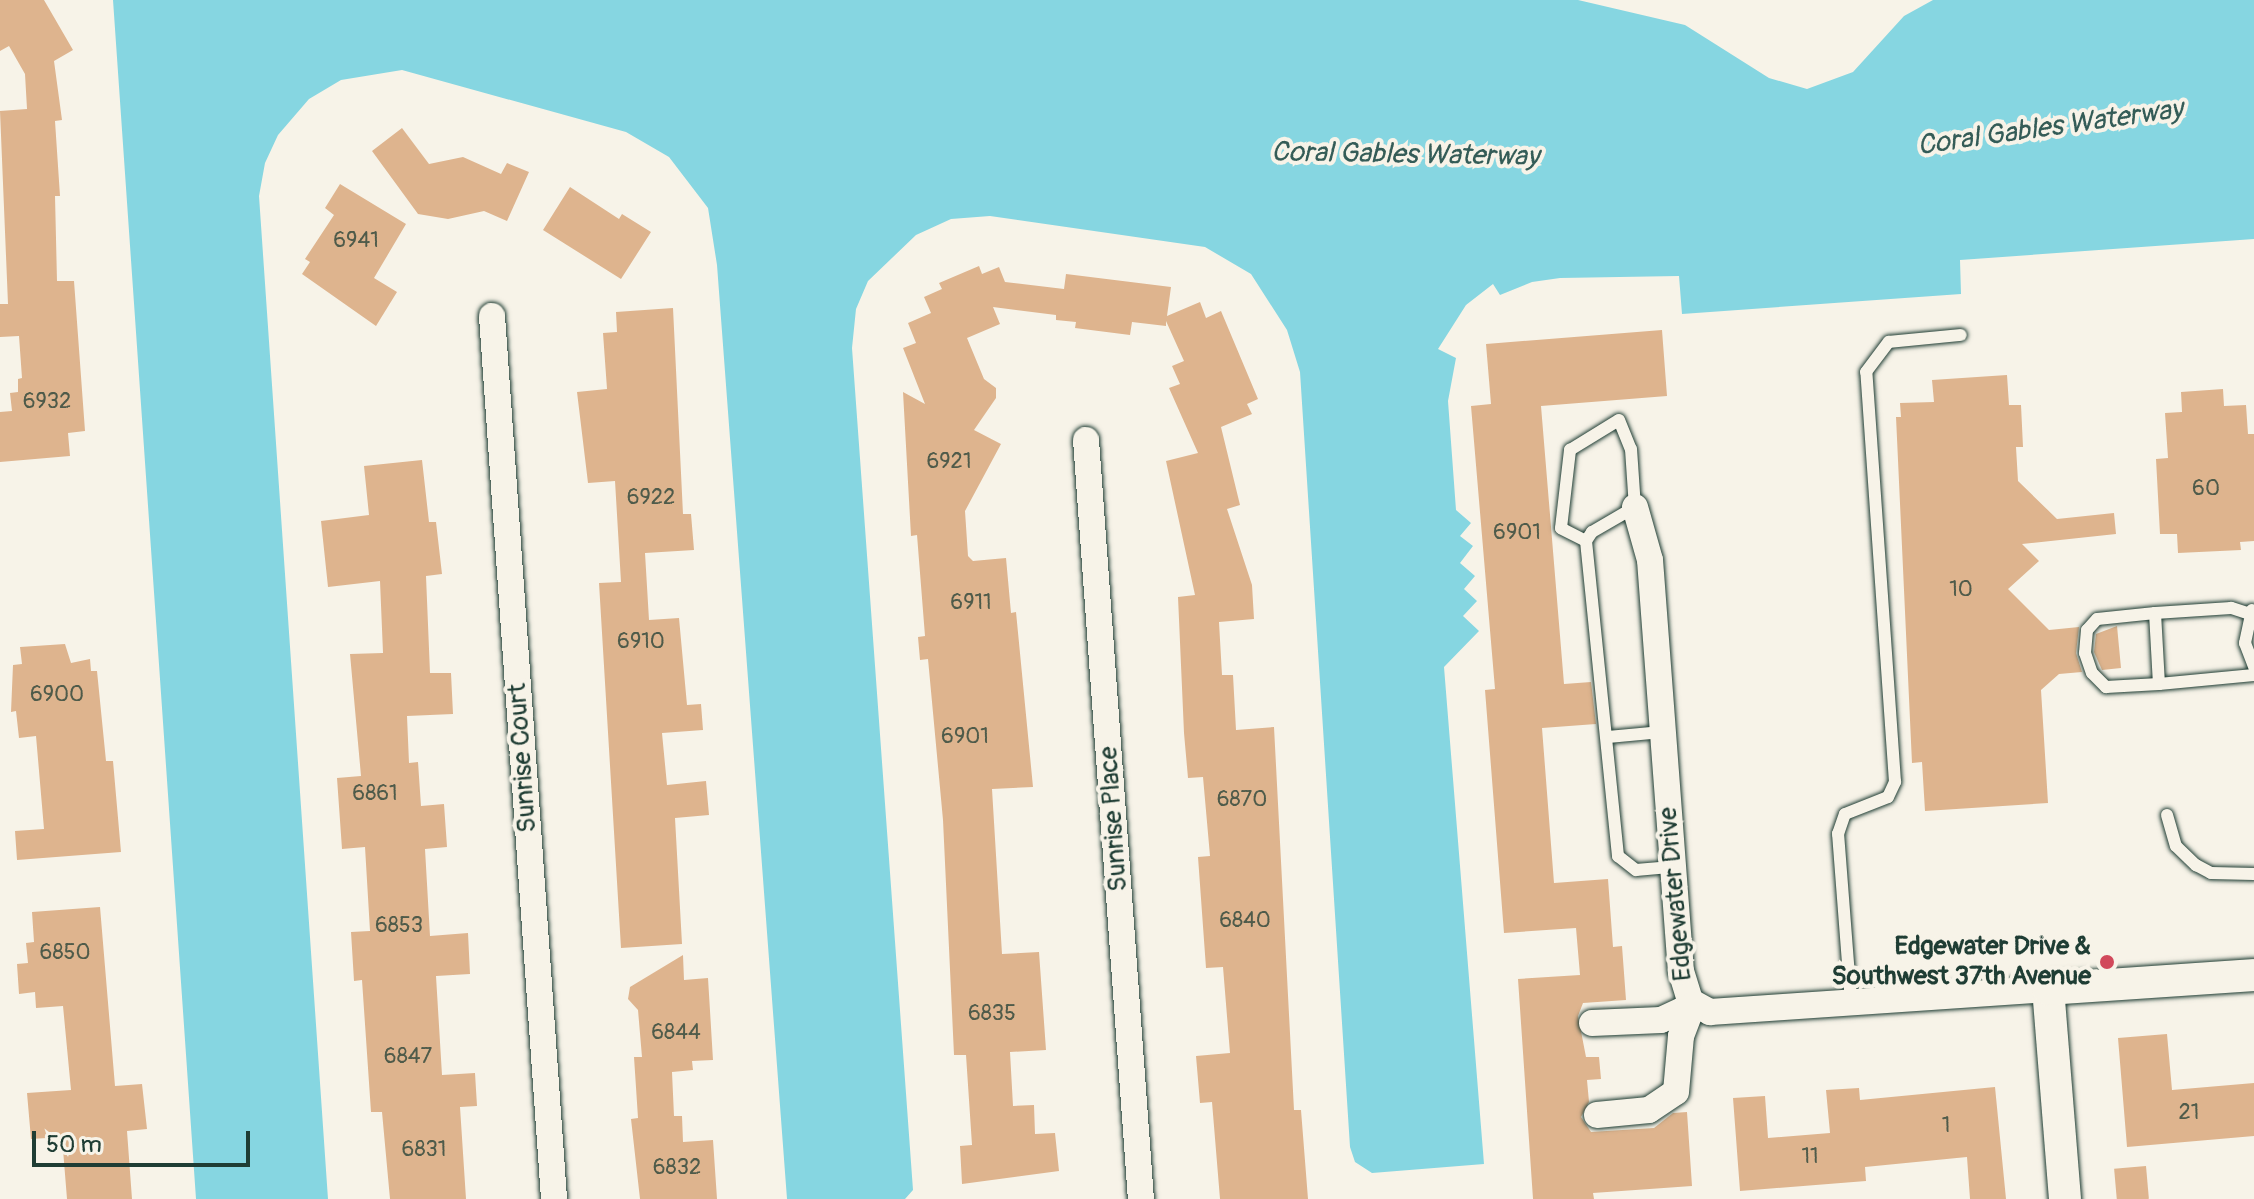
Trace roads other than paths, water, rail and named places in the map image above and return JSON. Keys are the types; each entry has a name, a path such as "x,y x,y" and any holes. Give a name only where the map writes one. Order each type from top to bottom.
{"street":[{"name":"Sunrise Court","path":"492,316 554,1199"},
{"name":"Sunrise Place","path":"1086,440 1141,1199"},
{"name":"Edgewater Drive","path":"1635,507 1650,560 1683,983 1693,1005 1710,1012 2254,975"},
{"path":"2048,989 2065,1199"},
{"path":"1592,1023 1661,1020 1693,1005"},
{"path":"1597,1115 1649,1110 1676,1092 1681,1036 1693,1005"}],"lane":[{"path":"1851,1002 1838,834 1845,814 1888,797 1895,782 1866,372 1889,342 1961,335"},
{"path":"1586,541 1561,528 1570,450 1619,420 1631,449 1635,507 1592,532 1586,541 1618,856 1636,870 1672,867"},
{"path":"2254,667 2245,643 2252,611 2231,608 2097,619 2087,630 2085,653 2092,673 2106,687 2254,675"},
{"path":"2155,613 2159,684"},
{"path":"1608,737 1662,732"},
{"path":"2167,815 2176,846 2196,865 2226,875 2254,874"}],"water":[{"name":"Coral Gables Waterway","path":"113,0 1578,0 1685,25 1769,78 1807,89 1853,72 1904,16 1933,0 2254,0 2254,239 1960,260 1961,294 1682,314 1679,276 1560,278 1532,282 1500,295 1493,284 1466,305 1438,349 1456,358 1448,401 1456,510 1471,523 1460,536 1473,546 1460,563 1475,576 1464,589 1477,601 1463,616 1479,631 1444,667 1484,1164 1372,1173 1355,1162 1350,1147 1300,372 1287,330 1251,274 1205,247 990,216 951,219 916,235 868,281 856,309 852,348 913,1190 905,1199 787,1199 717,265 708,208 669,157 626,132 402,70 341,80 309,99 278,135 265,163 259,196 328,1199 196,1199"}],"place":[{"name":"Edgewater Drive & Southwest 37th Avenue","path":"2107,962"}]}
